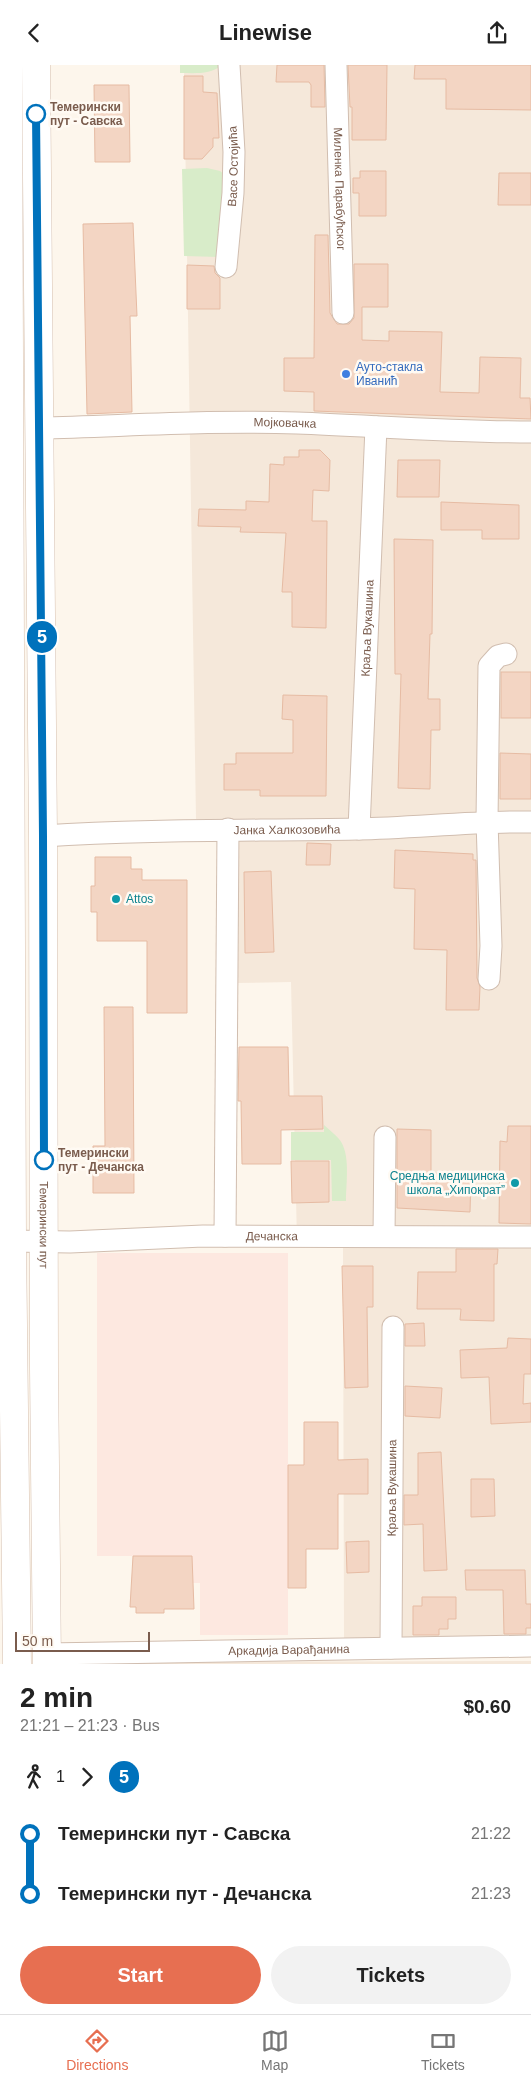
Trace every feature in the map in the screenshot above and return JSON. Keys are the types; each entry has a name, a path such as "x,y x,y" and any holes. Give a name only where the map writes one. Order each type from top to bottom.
{"main road":[{"path":"8,65 4,145 6,1092 12,1241 17,1664"},
{"name":"Темерински пут","path":"36,65 43,836 47,1659"}],"street":[{"name":"Васе Остојића","path":"226,267 233,203 234,152 229,65"},
{"name":"Миленка Парабућског","path":"336,65 342,313"},
{"path":"4,145 36,144"},
{"name":"Мојковачка","path":"40,428 210,422 296,423 531,432"},
{"name":"Краља Вукашина","path":"359,829 376,427"},
{"path":"488,979 491,946 487,821 489,666 498,656 506,654"},
{"name":"Јанка Халкозовића","path":"43,836 228,829 359,829 487,821 531,822"},
{"path":"225,1236 228,829"},
{"path":"384,1236 385,1137"},
{"name":"Дечанска","path":"12,1241 225,1236 531,1237"},
{"name":"Краља Вукашина","path":"391,1648 393,1327"},
{"name":"Аркадија Варађанина","path":"47,1659 391,1648 531,1646"}],"shaded area":[{"path":"184,65 531,65 531,1639 344,1641 343,1245 297,1241 291,982 235,983 232,820 196,819"},
{"path":"97,1253 288,1253 288,1635 200,1635 200,1583 133,1583 133,1556 97,1556"},
{"path":"531,1661 531,1664 98,1664 98,1662"}],"green space":[{"path":"180,65 222,65 202,73 180,73"},
{"path":"207,168 220,171 226,176 219,257 184,256 182,169"},
{"path":"324,1125 343,1145 347,1169 346,1201 332,1201 331,1160 291,1160 291,1132 324,1132"}],"building":[{"path":"277,65 324,65 325,107 311,107 311,85 309,82 276,82"},
{"path":"348,65 387,65 386,140 352,140 352,107 350,107"},
{"path":"415,65 531,65 531,110 446,109 446,79 414,79"},
{"path":"184,76 203,76 203,92 217,93 219,138 213,138 213,147 202,159 184,159"},
{"path":"94,85 129,85 130,162 95,162"},
{"path":"360,171 386,171 386,216 359,216 359,193 353,193 353,178 360,178"},
{"path":"499,173 531,173 531,205 498,205"},
{"path":"133,223 137,316 130,316 132,412 87,414 83,224"},
{"path":"315,235 328,235 330,313 337,324 349,324 354,318 354,264 388,264 388,307 362,307 362,340 389,341 389,331 442,332 440,392 479,393 480,357 521,358 520,398 530,398 531,419 314,411 314,392 284,391 284,358 314,358"},
{"path":"187,265 214,266 215,273 220,278 220,309 187,309"},
{"path":"299,450 320,450 330,460 329,491 313,490 312,521 327,521 326,628 292,627 292,592 282,592 286,533 240,532 241,527 198,526 199,509 246,510 246,501 269,502 270,464 284,465 284,457 299,457"},
{"path":"398,460 440,460 439,497 397,497"},
{"path":"441,502 519,505 519,539 482,539 482,530 441,530"},
{"path":"394,539 433,540 432,634 430,634 428,699 440,699 440,730 431,730 430,789 398,788 401,674 395,674"},
{"path":"501,672 531,672 531,718 501,718"},
{"path":"283,695 327,696 326,796 260,796 260,790 224,790 224,764 236,764 236,753 293,753 293,720 282,719"},
{"path":"500,753 531,754 531,799 500,799"},
{"path":"307,843 331,844 330,865 306,865"},
{"path":"395,850 473,854 473,860 476,860 479,1010 446,1010 447,950 414,949 415,889 394,888"},
{"path":"95,857 131,857 131,869 142,869 142,880 187,880 187,1013 147,1013 147,941 97,941 97,912 91,912 91,886 95,886"},
{"path":"271,871 274,952 245,953 244,872"},
{"path":"104,1007 133,1007 134,1193 93,1193 93,1146 105,1146"},
{"path":"239,1047 288,1047 289,1096 322,1096 323,1129 281,1130 281,1164 242,1164 241,1101 238,1101"},
{"name":"Средња медицинска школа „Хипократ”","path":"508,1126 531,1126 531,1224 499,1223 500,1141 507,1142"},
{"path":"397,1129 431,1130 431,1173 471,1174 470,1212 397,1208"},
{"path":"291,1161 329,1161 329,1202 292,1203"},
{"path":"456,1249 498,1249 497,1264 494,1264 494,1321 460,1320 461,1309 417,1309 418,1272 456,1272"},
{"path":"342,1266 373,1266 373,1307 367,1307 368,1387 345,1388"},
{"path":"424,1323 425,1346 405,1346 405,1324"},
{"path":"508,1338 531,1339 531,1374 524,1374 523,1404 531,1403 531,1422 491,1424 489,1377 461,1378 460,1350 507,1348"},
{"path":"405,1386 442,1388 440,1418 405,1416"},
{"path":"304,1422 338,1422 338,1460 368,1459 368,1494 338,1494 338,1549 306,1549 306,1588 288,1588 288,1465 304,1465"},
{"path":"441,1452 447,1570 424,1571 423,1524 404,1525 404,1495 418,1495 418,1453"},
{"path":"471,1479 494,1479 495,1516 471,1517"},
{"path":"369,1541 369,1572 347,1573 346,1542"},
{"path":"133,1556 192,1556 194,1609 164,1609 164,1613 136,1613 136,1607 130,1607"},
{"path":"465,1570 525,1570 526,1604 531,1604 531,1628 526,1628 526,1634 504,1634 503,1590 466,1590"},
{"path":"422,1597 456,1597 456,1619 448,1619 448,1629 439,1629 439,1635 413,1635 413,1606 422,1606"}],"bus line":[{"name":"5","path":"36,114 44,1160"}],"place":[{"name":"Темерински пут - Савска","path":"36,114"},
{"name":"Ауто-стакла Иванић","path":"346,374"},
{"name":"Attos","path":"116,899"},
{"name":"Темерински пут - Дечанска","path":"44,1160"},
{"name":"Средња медицинска школа „Хипократ”","path":"515,1183"}]}
